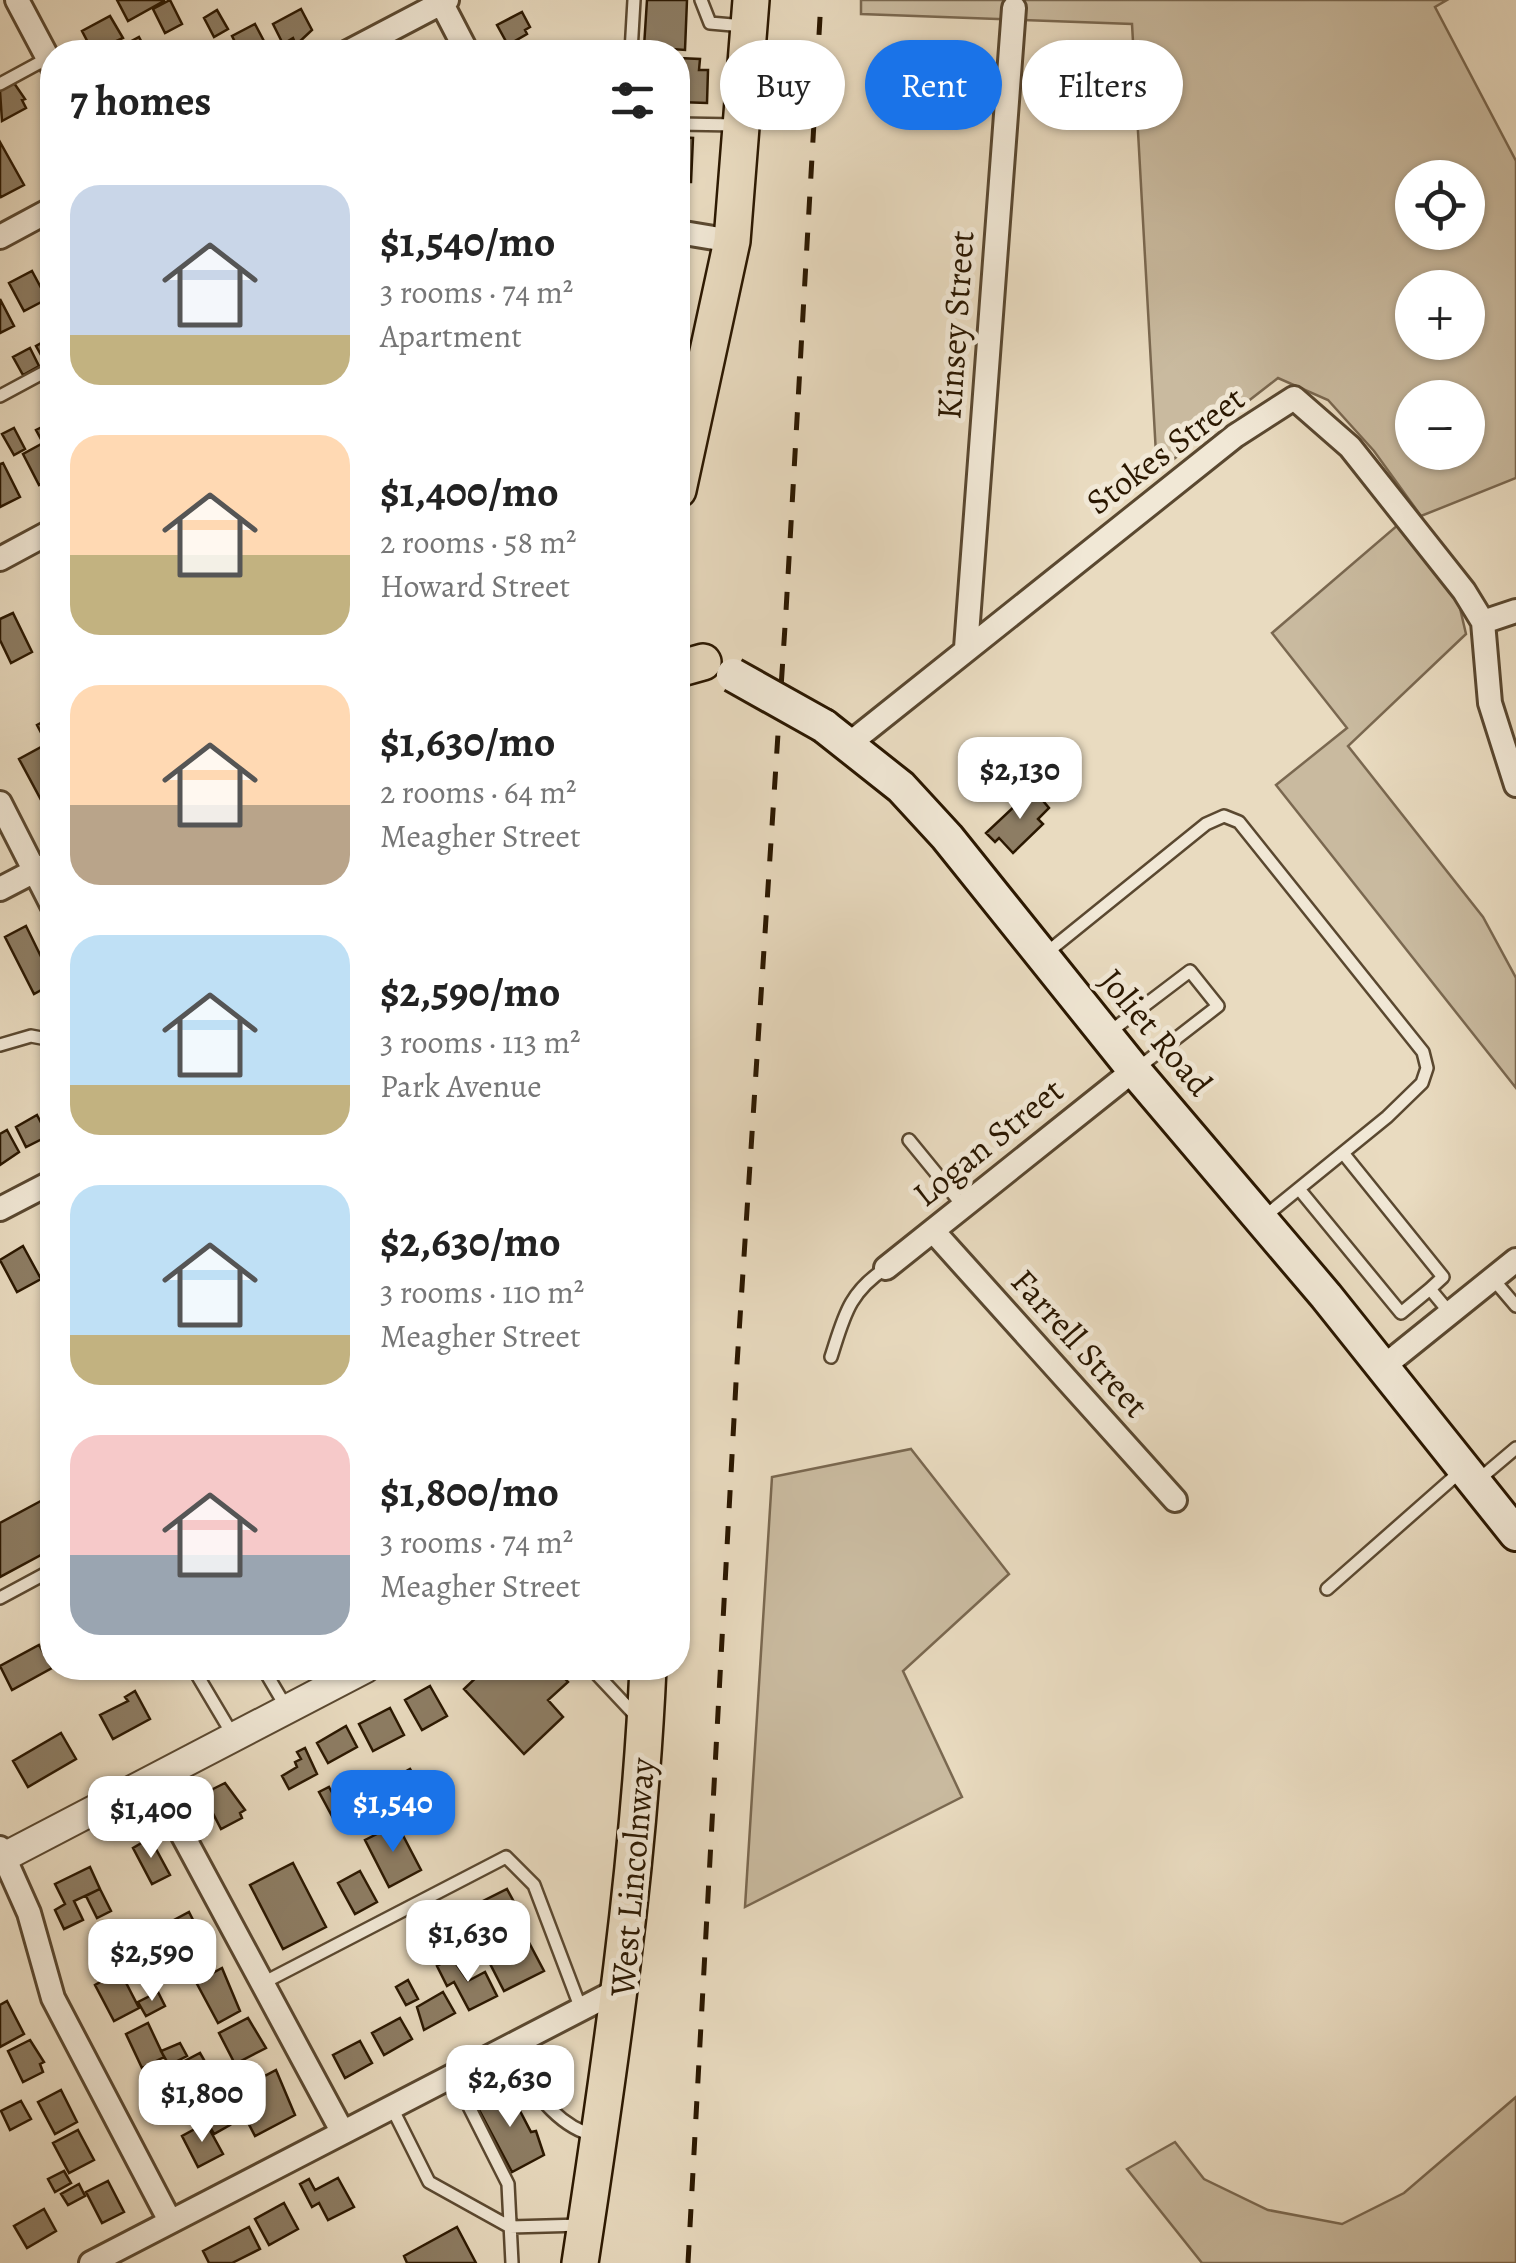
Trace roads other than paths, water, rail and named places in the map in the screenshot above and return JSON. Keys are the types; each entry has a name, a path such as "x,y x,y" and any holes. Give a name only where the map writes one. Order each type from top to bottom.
{"main road":[{"path":"748,40 750,13"},
{"path":"690,435 732,242 741,130"},
{"name":"Joliet Road","path":"698,664 836,734 901,787 947,837 1134,1070 1384,1367 1516,1534"},
{"name":"West Lincolnway","path":"580,2263 622,1988 647,1680"}],"street":[{"path":"17,0 40,43"},
{"path":"370,40 443,1 462,40"},
{"name":"Kinsey Street","path":"966,648 1014,8"},
{"path":"0,237 40,215"},
{"path":"690,234 732,242"},
{"name":"Stokes Street","path":"836,734 966,648 1235,436 1294,398 1350,447 1464,591 1483,622"},
{"path":"0,559 40,537"},
{"path":"1516,611 1483,622 1490,703 1516,785"},
{"path":"0,804 40,861"},
{"path":"0,889 40,869"},
{"name":"Logan Street","path":"886,1268 1134,1070"},
{"path":"0,1209 40,1188"},
{"name":"Farrell Street","path":"934,1232 1175,1500"},
{"path":"1384,1367 1516,1260"},
{"path":"170,2220 53,1998 29,1913 2,1855 343,1680"},
{"path":"152,1780 342,2131"},
{"path":"92,2263 622,1988"}],"lane":[{"path":"632,40 634,0"},
{"path":"701,0 710,23 750,13"},
{"path":"0,84 40,66"},
{"path":"690,124 720,125"},
{"path":"0,396 40,374"},
{"path":"1042,956 1206,824 1224,816 1240,822 1423,1052 1426,1068 1422,1082 1261,1220"},
{"path":"1106,1035 1190,970 1218,1006 1134,1070"},
{"path":"0,1045 31,1036 40,1038"},
{"path":"908,1140 963,1206"},
{"path":"1299,1188 1401,1313 1443,1277 1342,1153"},
{"path":"831,1358 850,1301 868,1280 886,1268"},
{"path":"1493,1278 1516,1306"},
{"path":"1430,1288 1450,1313"},
{"path":"1327,1589 1470,1475 1516,1448"},
{"path":"0,1598 40,1576"},
{"path":"200,1680 234,1737"},
{"path":"270,1680 287,1709"},
{"path":"602,1680 645,1726"},
{"path":"263,1984 506,1857 534,1885 581,2009"},
{"path":"504,2048 558,2118 575,2132 600,2137"},
{"path":"453,2075 508,2184 512,2263"},
{"path":"391,2106 429,2182 510,2227 586,2224"}],"railway":[{"path":"688,2263 737,1364 821,0"}]}
